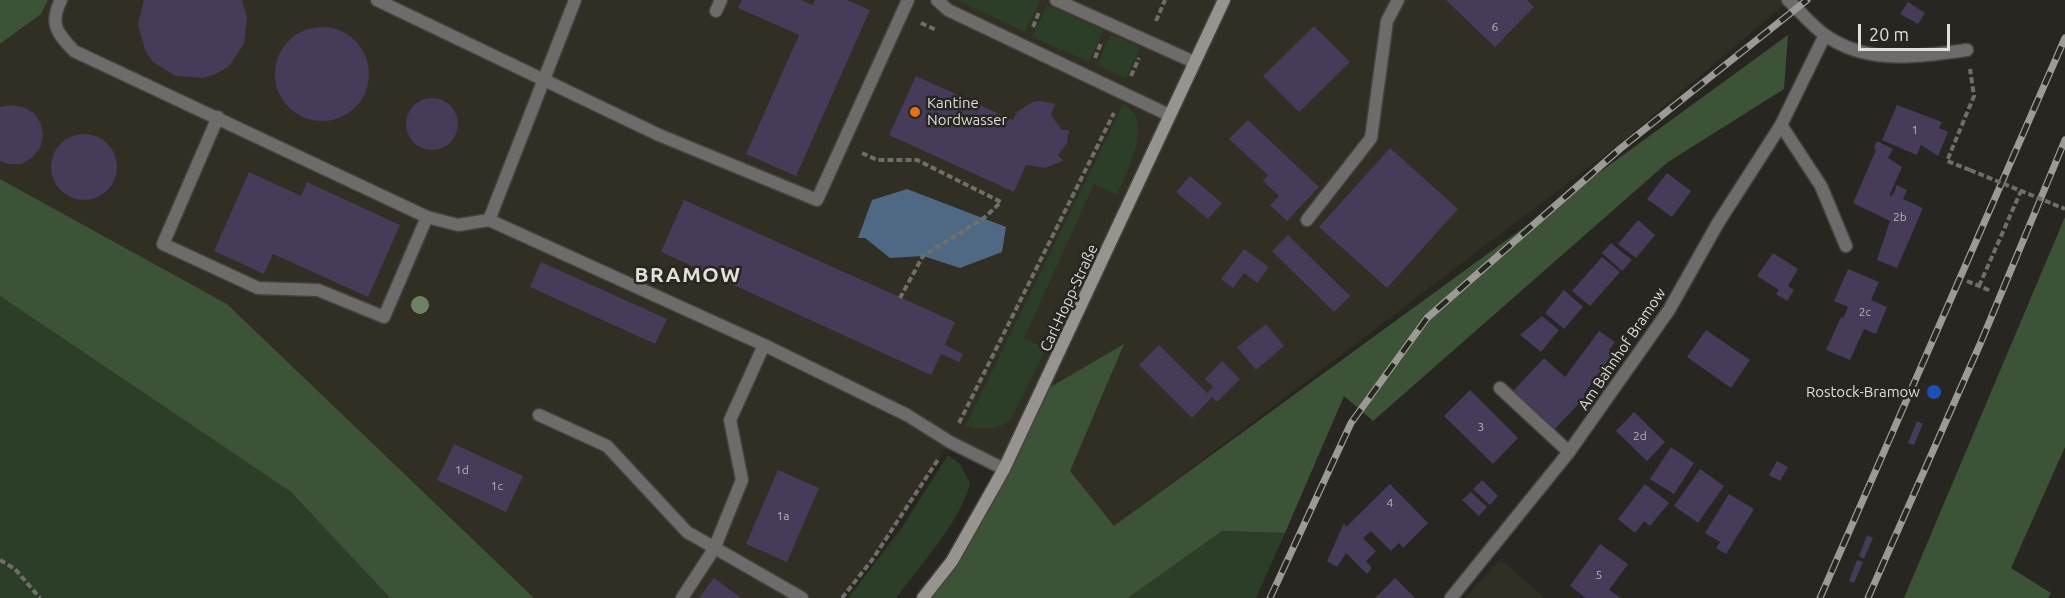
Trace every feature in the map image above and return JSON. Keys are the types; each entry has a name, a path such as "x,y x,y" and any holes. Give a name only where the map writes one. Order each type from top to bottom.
{"street":[{"path":"61,0 54,14 58,34 74,51 427,217 458,225 489,220 765,345 908,415 950,442 1004,469"},
{"path":"377,0 659,135 817,200 908,0"},
{"path":"489,220 575,0"},
{"path":"937,0 948,10 1169,115"},
{"path":"1056,0 1194,62"},
{"name":"Carl-Hopp-Straße","path":"923,598 952,561 1004,469 1224,0"},
{"path":"1306,220 1371,138 1387,21 1398,0"},
{"path":"1788,0 1825,35 1864,55 1899,58 1967,50"},
{"name":"Am Bahnhof Bramow","path":"1451,598 1569,452 1669,310 1718,223 1781,125 1825,35"},
{"path":"218,117 163,244 258,288 318,290 384,317 427,217"},
{"path":"1781,125 1821,186 1846,246"},
{"path":"682,598 714,549 742,480 730,420 765,345"},
{"path":"1500,388 1569,452"},
{"path":"539,415 607,446 687,532 802,598"}],"path":[{"path":"842,598 872,560 950,442 1123,92 1165,0"},
{"path":"1024,45 1041,9"},
{"path":"1971,74 1974,96 1947,161 2065,208"},
{"path":"842,144 877,160 917,160 1001,202 984,218 923,256 900,298"},
{"path":"1979,286 2021,190"},
{"path":"1967,281 1990,291"},
{"path":"0,560 15,569 40,598"}],"shaded area":[{"path":"48,0 1790,0 1618,145 1114,527 1069,472 1123,345 1004,469 950,442 872,560 842,598 534,598 227,304 0,179 0,44 41,14"},
{"path":"1500,559 1545,598 1465,598"}],"green space":[{"path":"0,0 48,0 41,14 0,44"},
{"path":"957,0 1038,0 1040,1 1025,32"},
{"path":"1047,5 1104,30 1089,62 1032,37"},
{"path":"1111,34 1140,47 1126,79 1097,65"},
{"path":"1788,35 1784,89 1668,162 1373,421 1344,396 1285,533 1222,531 1128,598 923,598 952,561 1042,392 1124,344 1070,471 1114,526"},
{"path":"1124,103 1134,113 1138,126 1133,157 1117,195 1094,184 1024,338 1046,349 1010,421 988,428 965,426"},
{"path":"0,179 227,304 534,598 390,598 291,492 0,296"},
{"path":"2065,217 2065,447 2011,568 2051,593 2048,598 1904,598"},
{"path":"0,296 291,492 390,598 0,598"},
{"path":"948,455 960,464 970,483 958,512 939,542 896,598 848,598 901,529"},
{"path":"1222,531 1285,533 1256,598 1128,598"}],"water":[{"path":"907,189 1006,227 1002,252 960,268 923,256 890,258 865,238 858,238 872,200"}],"building":[{"path":"144,0 242,0 247,17 244,44 228,67 216,74 203,78 176,76 153,62 145,50 138,24"},
{"path":"742,0 801,0 813,5 815,0 847,0 870,10 796,176 746,154 799,35 738,8"},
{"path":"1446,0 1527,0 1534,7 1495,47"},
{"path":"1908,2 1925,13 1918,24 1900,14"},
{"path":"1314,26 1350,62 1299,112 1263,76"},
{"path":"322,27 340,31 355,41 365,56 369,74 365,92 355,107 340,117 322,121 304,117 289,107 279,92 275,74 279,56 289,41 304,31"},
{"path":"916,76 1013,120 1017,112 1032,102 1055,104 1051,115 1062,130 1069,130 1067,143 1058,155 1063,161 1045,168 1026,165 1014,192 889,135"},
{"path":"427,98 437,98 451,105 458,124 451,143 437,150 427,150 417,146 410,139 406,129 406,119 410,109 417,102"},
{"path":"11,105 23,107 34,113 41,124 43,136 40,148 32,158 21,164 8,164 0,161 0,107"},
{"path":"1897,105 1942,122 1939,128 1948,132 1938,156 1921,145 1917,155 1882,140"},
{"path":"1248,120 1319,187 1287,221 1270,205 1279,196 1263,181 1268,175 1229,139"},
{"path":"77,134 91,134 103,139 112,148 117,167 115,180 108,191 91,200 77,200 65,195 56,186 51,174 51,160 56,148 65,139"},
{"path":"1877,141 1893,149 1888,158 1902,167 1889,196 1893,195 1897,185 1907,190 1903,199 1923,208 1897,268 1877,260 1890,221 1853,203 1876,150 1874,148"},
{"path":"1390,148 1458,209 1387,288 1319,227"},
{"path":"249,172 301,196 307,182 400,225 368,297 273,254 264,274 214,251"},
{"path":"1667,173 1691,191 1672,217 1647,199"},
{"path":"1190,176 1222,203 1208,219 1176,192"},
{"path":"684,200 955,322 945,345 963,354 959,362 941,354 931,375 661,252"},
{"path":"1638,220 1655,235 1636,258 1618,244"},
{"path":"1288,235 1350,296 1334,312 1272,251"},
{"path":"1611,243 1632,260 1622,271 1602,253"},
{"path":"1244,249 1269,267 1257,283 1244,273 1233,288 1221,279"},
{"path":"1773,253 1798,269 1788,286 1794,290 1787,301 1776,294 1779,290 1757,276"},
{"path":"1602,257 1620,272 1590,306 1572,291"},
{"path":"541,262 667,319 655,344 530,287"},
{"path":"1848,269 1879,282 1871,300 1887,307 1876,334 1864,329 1850,360 1826,350 1848,307 1834,301"},
{"path":"1564,290 1583,307 1564,329 1545,313"},
{"path":"1542,316 1559,330 1541,352 1520,335"},
{"path":"1266,324 1284,346 1256,370 1237,347"},
{"path":"1706,330 1750,360 1731,388 1687,357"},
{"path":"1599,331 1615,342 1609,350 1613,353 1584,394 1586,396 1554,430 1513,391 1544,358 1565,377"},
{"path":"1159,345 1207,393 1213,387 1205,379 1222,361 1240,379 1217,402 1212,397 1192,418 1139,365"},
{"path":"1470,390 1518,438 1493,464 1444,416"},
{"path":"1634,412 1665,442 1647,461 1616,431"},
{"path":"1917,421 1923,424 1914,445 1908,443"},
{"path":"454,444 523,476 506,512 437,480"},
{"path":"1671,447 1694,463 1674,494 1650,479"},
{"path":"1777,461 1788,467 1780,481 1769,475"},
{"path":"1700,469 1724,486 1698,523 1674,506"},
{"path":"778,470 819,488 787,562 746,544"},
{"path":"1482,480 1498,496 1490,505 1473,489"},
{"path":"1390,484 1428,523 1403,548 1399,543 1391,551 1371,531 1363,538 1376,551 1366,561 1372,568 1367,574 1346,553 1337,567 1327,561 1344,523 1346,527"},
{"path":"1645,484 1669,503 1650,526 1644,521 1635,533 1618,519"},
{"path":"1471,492 1487,507 1479,516 1462,500"},
{"path":"1729,494 1754,509 1726,554 1716,548 1720,542 1705,533"},
{"path":"1867,535 1873,538 1864,559 1859,556"},
{"path":"1600,544 1628,564 1609,590 1621,598 1586,598 1570,586"},
{"path":"1857,560 1863,562 1854,583 1849,581"},
{"path":"714,578 741,598 699,598"},
{"path":"1395,578 1415,598 1375,598"}],"railway":[{"path":"1270,598 1351,423 1427,318 1621,148 1807,0"},
{"path":"1820,598 2065,38"},
{"path":"1868,598 1981,342 2065,140"}],"place":[{"name":"Kantine Nordwasser","path":"915,112"},
{"name":"Rostock-Bramow","path":"1934,392"}],"district":[{"name":"BRAMOW","path":"688,275"}]}
